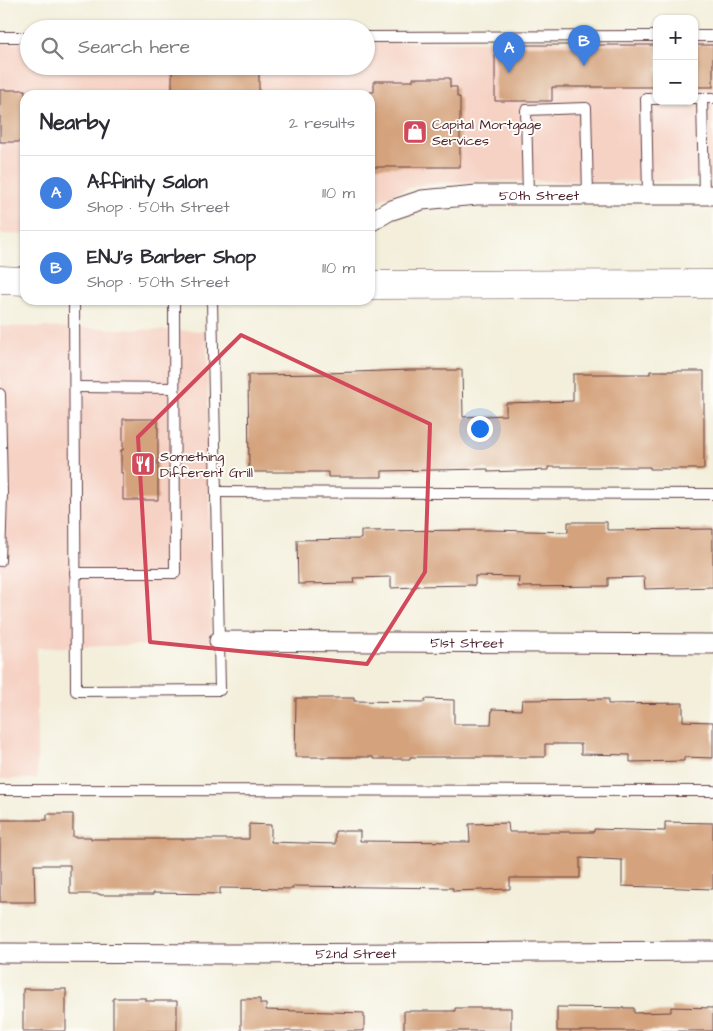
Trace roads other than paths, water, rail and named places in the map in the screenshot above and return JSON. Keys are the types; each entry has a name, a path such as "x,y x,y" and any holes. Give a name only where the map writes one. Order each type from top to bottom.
{"main road":[{"path":"0,280 20,281"},
{"path":"375,285 713,284"}],"street":[{"name":"50th Street","path":"375,219 389,211 422,200 476,195 708,195"},
{"name":"51st Street","path":"219,641 713,644"},
{"name":"52nd Street","path":"0,952 230,954 713,951"}],"lane":[{"path":"375,36 653,36"},
{"path":"698,36 713,36"},
{"path":"0,37 20,37"},
{"path":"648,195 646,99 653,98"},
{"path":"708,195 698,98 713,98"},
{"path":"528,195 526,110 586,108 588,195"},
{"path":"74,305 76,691 220,690 212,305"},
{"path":"75,573 175,573 174,305"},
{"path":"75,387 174,388"},
{"path":"0,394 0,562"},
{"path":"216,492 713,494"},
{"path":"0,790 713,791"}],"place":[{"name":"ENJ's Barber Shop","path":"584,66"},
{"name":"Affinity Salon","path":"509,73"},
{"name":"Capital Mortgage Services","path":"415,132"},
{"name":"Something Different Grill","path":"143,464"}]}
